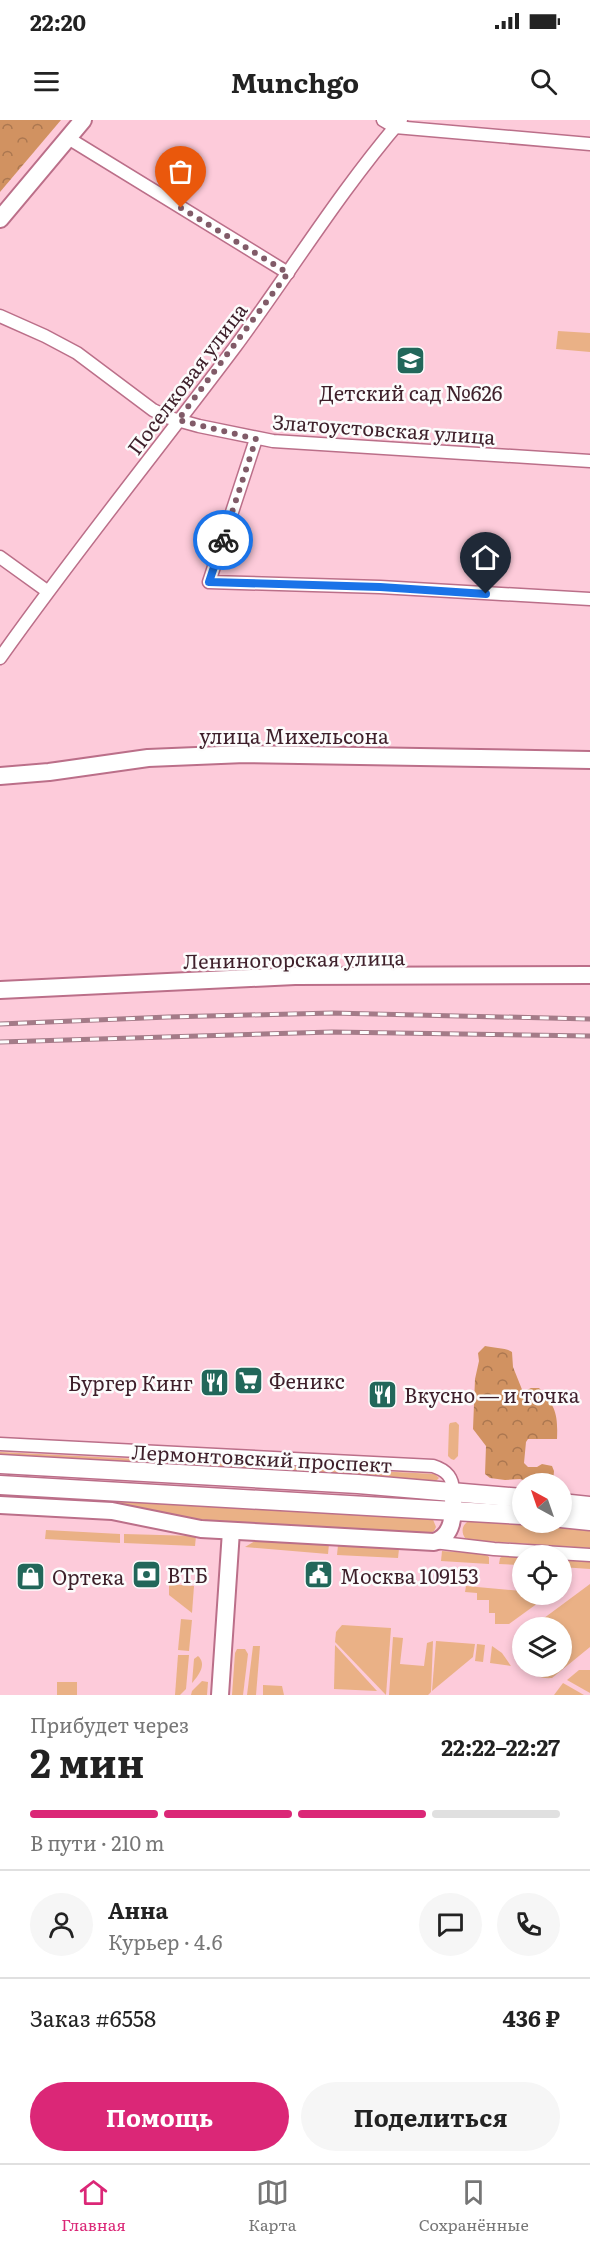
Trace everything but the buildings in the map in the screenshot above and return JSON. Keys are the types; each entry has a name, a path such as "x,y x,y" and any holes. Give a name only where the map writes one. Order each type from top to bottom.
{"main road":[{"name":"Лермонтовский проспект","path":"0,1464 453,1491 512,1497"},
{"path":"0,1485 512,1514"},
{"path":"572,1504 590,1506"},
{"path":"572,1519 590,1521"}],"street":[{"path":"0,219 83,120"},
{"path":"383,120 398,124 590,144"},
{"name":"Поселковая улица","path":"0,658 47,591 288,273 328,213 398,124"},
{"path":"68,138 288,273"},
{"name":"Златоустовская улица","path":"0,316 52,339 76,353 153,410 178,420 256,439 590,461"},
{"path":"256,439 209,582 380,587 590,599"},
{"path":"0,556 47,591"},
{"name":"улица Михельсона","path":"0,776 49,772 148,758 245,754 590,760"},
{"name":"Лениногорская улица","path":"0,990 295,976 590,975"},
{"path":"0,1444 433,1466 446,1472 451,1478 453,1491 453,1510 449,1531 443,1539 434,1542"},
{"path":"0,1505 112,1511 201,1528 231,1531 434,1542 494,1549 590,1555"},
{"path":"220,1695 231,1531"}],"shaded area":[{"path":"558,331 590,333 590,352 556,349"},
{"path":"456,1422 459,1425 458,1456 454,1460 448,1456 449,1425"},
{"path":"0,1452 435,1474 439,1478 436,1481 0,1457"},
{"path":"0,1493 432,1517 436,1527 428,1534 203,1520 121,1505 0,1498"},
{"path":"468,1521 512,1523 512,1533 572,1533 572,1527 590,1528 590,1548 470,1540 463,1535 464,1525"},
{"path":"46,1530 120,1534 120,1543 45,1539"},
{"path":"124,1534 196,1536 195,1546 124,1543"},
{"path":"261,1540 329,1544 328,1554 245,1547"},
{"path":"338,1545 399,1549 398,1558 337,1555"},
{"path":"442,1551 485,1554 489,1557 489,1564 441,1561"},
{"path":"512,1556 512,1565 499,1564 500,1558"},
{"path":"572,1559 590,1560 590,1569 572,1568"},
{"path":"169,1584 194,1586 192,1613 169,1595"},
{"path":"590,1584 590,1647 572,1662 572,1617 545,1617 562,1605 572,1605 572,1597"},
{"path":"466,1586 512,1590 512,1605 535,1605 519,1617 512,1617 512,1622 509,1624 495,1624 495,1613 489,1613 489,1600 477,1600 477,1593 465,1592"},
{"path":"181,1619 192,1620 189,1651 178,1650"},
{"path":"342,1625 391,1628 386,1695 335,1642 336,1632"},
{"path":"393,1637 403,1638 400,1664 424,1666 427,1643 433,1641 431,1692 428,1695 389,1695"},
{"path":"436,1641 475,1644 473,1657 432,1691"},
{"path":"477,1644 485,1645 483,1662 475,1661"},
{"path":"335,1645 377,1691 334,1689"},
{"path":"253,1646 260,1646 256,1695 247,1695"},
{"path":"492,1646 502,1653 511,1666 490,1663"},
{"path":"237,1649 245,1649 248,1654 243,1695 232,1695"},
{"path":"178,1655 189,1655 186,1689 180,1695 175,1695"},
{"path":"198,1656 202,1666 192,1683 194,1659"},
{"path":"579,1670 590,1670 590,1693 567,1680"},
{"path":"202,1681 208,1682 207,1695 191,1695 192,1691"},
{"path":"57,1682 77,1682 77,1695 57,1695"},
{"path":"563,1683 584,1695 554,1695"},
{"path":"263,1685 282,1686 284,1695 263,1695"}],"green space":[{"path":"0,120 61,120 0,192"},
{"path":"485,1346 512,1352 513,1367 523,1392 531,1388 539,1388 549,1400 556,1417 557,1439 528,1439 524,1463 528,1467 537,1467 542,1464 552,1466 554,1473 512,1473 512,1480 505,1480 490,1478 485,1474 486,1446 473,1429 478,1353"}],"railway":[{"path":"0,1024 332,1013 590,1019"},
{"path":"0,1042 332,1032 590,1036"}],"way so far":[{"path":"181,208 288,273 178,420 256,439 223,540"}],"place":[{"name":"Детский сад №626","path":"411,361"},
{"name":"Феникс","path":"248,1380"},
{"name":"Бургер Кинг","path":"214,1382"},
{"name":"Вкусно — и точка","path":"383,1394"},
{"name":"ВТБ","path":"146,1574"},
{"name":"Москва 109153","path":"319,1575"},
{"name":"Ортека","path":"31,1576"}],"route":[{"path":"223,540 209,582 380,587 486,594"}]}
